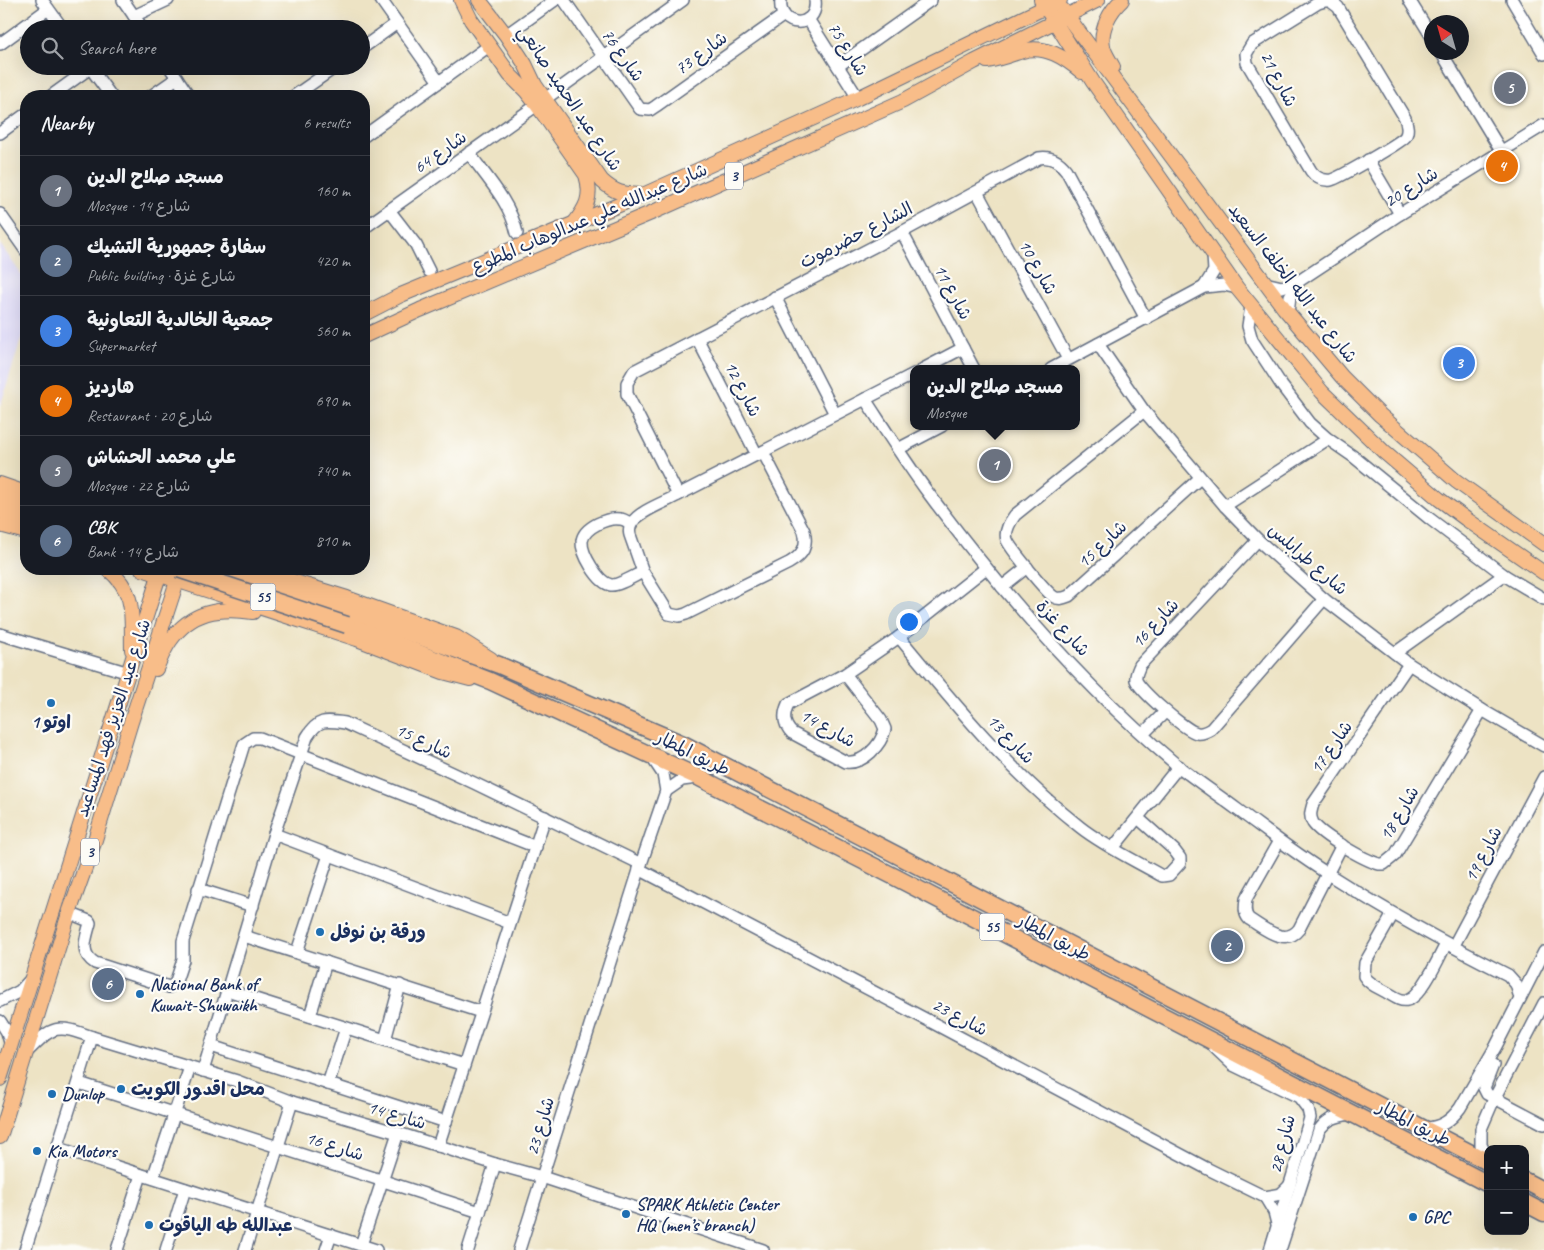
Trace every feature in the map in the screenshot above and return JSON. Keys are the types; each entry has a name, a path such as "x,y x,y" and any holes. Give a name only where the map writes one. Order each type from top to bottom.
{"highway":[{"path":"0,497 20,503"},
{"path":"0,510 20,517"},
{"name":"طريق المطار","path":"187,575 349,618 499,665 684,744 1484,1160"},
{"name":"طريق المطار","path":"237,575 349,618 700,778 1484,1182"},
{"path":"893,876 915,882 994,921 999,921 1003,918 1000,908"},
{"path":"1529,1183 1544,1191"},
{"path":"1529,1205 1544,1213"}],"main road":[{"name":"شارع عبد الحميد صانعي","path":"461,0 471,20 510,75 526,91 541,102"},
{"name":"شارع عبدالله علي عبدالوهاب المطوع","path":"370,333 420,310 651,213 903,101 974,62 1098,0"},
{"path":"1122,0 1108,18 1103,35 1103,47 1126,95"},
{"name":"شارع عبدالله علي عبدالوهاب المطوع","path":"370,311 401,296 644,195 858,98 1052,2"},
{"name":"شارع عبد الله الخلف السعيد","path":"1052,2 1093,82 1237,288 1322,392 1384,452 1439,499 1466,520 1544,573"},
{"name":"شارع عبد الحميد صانعي","path":"482,4 525,64 541,102 596,184 623,194 644,195"},
{"path":"471,20 475,8 482,4"},
{"name":"شارع عبد الله الخلف السعيد","path":"1061,19 1126,95 1265,283 1342,377 1380,415 1456,482 1544,544"},
{"path":"974,62 1003,58 1030,49 1044,50 1054,52 1066,59 1093,82"},
{"path":"510,75 518,77 522,75 526,68 525,64"},
{"name":"شارع عبد الحميد صانعي","path":"573,225 584,212 596,184"},
{"path":"1180,205 1184,192 1194,190 1198,192"},
{"path":"420,310 416,303 419,297 477,272 505,253"},
{"path":"1439,499 1446,502 1453,500 1458,495 1460,488 1456,482"},
{"path":"0,484 20,491"},
{"path":"1466,520 1462,509 1464,504 1474,499 1482,501"},
{"path":"0,525 20,530"},
{"path":"115,575 126,589 131,603 131,666"},
{"name":"شارع عبد العزيز فهد المساعيد","path":"0,1079 68,858 159,575"},
{"name":"شارع عبد العزيز فهد المساعيد","path":"0,1137 69,913 85,863 94,843 178,575"},
{"name":"طريق المطار","path":"183,575 220,594 357,639 443,672 467,679 490,681"},
{"path":"213,575 213,584 220,594"},
{"name":"طريق المطار","path":"271,575 347,598 456,638 476,648 499,665"},
{"path":"278,575 289,581"},
{"path":"131,722 169,642 182,626 198,616 215,610 236,609 291,617"},
{"path":"68,858 79,855 85,863"}],"street":[{"path":"123,0 137,20"},
{"path":"134,16 168,0"},
{"path":"381,0 439,82"},
{"path":"506,35 555,0"},
{"name":"شارع 76","path":"564,0 637,106"},
{"name":"شارع 64","path":"370,224 683,0"},
{"path":"781,0 781,9 784,15 788,20 795,22 802,22 813,14 816,8 815,0"},
{"path":"838,66 931,0"},
{"path":"1409,0 1424,25"},
{"path":"1512,0 1544,54"},
{"name":"شارع 21","path":"1330,1 1338,7 1405,118 1408,130 1404,138 1368,160 1338,178 1324,180 1314,176 1246,59 1246,51 1252,44 1318,3 1330,1"},
{"path":"27,20 45,4 57,20"},
{"name":"شارع 73","path":"637,106 640,109 650,110 784,15"},
{"name":"شارع 75","path":"808,19 858,98"},
{"path":"370,42 397,23"},
{"path":"0,44 20,26"},
{"path":"370,132 489,46"},
{"path":"1446,60 1500,151"},
{"path":"58,90 79,75"},
{"path":"96,75 107,90"},
{"path":"175,75 185,90"},
{"path":"302,90 323,75"},
{"path":"160,90 177,78"},
{"path":"0,133 20,118"},
{"name":"شارع 20","path":"1265,283 1282,287 1299,281 1400,214 1544,125"},
{"path":"469,153 507,205 517,233"},
{"name":"الشارع حضرموت","path":"678,495 627,394 626,383 634,371 902,232 1039,158 1049,158 1059,162 1066,170 1146,319"},
{"path":"1368,160 1400,214"},
{"name":"شارع 10","path":"977,192 1068,360"},
{"path":"389,210 416,245 429,271"},
{"path":"0,214 20,242"},
{"name":"شارع 11","path":"902,232 972,365"},
{"path":"1204,287 1214,271 1213,255"},
{"path":"1288,313 1290,296 1299,281"},
{"path":"1059,365 1204,287 1224,285 1237,288"},
{"path":"775,297 835,414"},
{"path":"1251,306 1248,326 1252,340 1282,386 1310,423 1504,574 1544,600"},
{"name":"شارع 12","path":"643,572 666,611 673,616 679,616 781,567 802,554 805,547 804,531 697,338"},
{"name":"شارع طرابلس","path":"1098,344 1144,411 1200,478 1258,540 1324,598 1409,664 1544,746"},
{"path":"931,365 963,348"},
{"path":"631,524 622,519 614,519 594,526 585,534 582,540 582,547 595,572 606,583 614,585 643,572 629,530 631,524 642,514 910,376"},
{"name":"شارع غزة","path":"865,399 928,493 1002,587 1086,679 1179,766 1279,841 1327,874 1450,946 1508,975"},
{"path":"1002,587 1027,567 1007,540 1006,534 1010,522 1015,515 1144,411"},
{"path":"898,449 934,430"},
{"path":"1225,506 1328,438"},
{"name":"شارع 15","path":"1027,567 1053,596 1060,599 1069,596 1200,478"},
{"name":"شارع 16","path":"1165,712 1138,685 1136,676 1140,665 1258,540"},
{"name":"شارع 14","path":"845,674 881,720 885,729 883,737 877,746 863,758 851,762 846,762 792,733 787,728 784,719 788,704 845,674 899,638 986,568"},
{"path":"1395,653 1504,574"},
{"path":"1144,734 1165,712 1193,732 1203,733 1211,729 1324,598"},
{"path":"0,634 131,666"},
{"name":"شارع 13","path":"899,638 944,692 1034,789 1082,829 1162,876 1169,875 1180,863 1178,854 1138,818"},
{"name":"شارع 17","path":"1342,845 1312,822 1310,812 1313,804 1409,664"},
{"name":"شارع 18","path":"1342,845 1379,864 1384,864 1395,855 1482,710"},
{"name":"شارع 15","path":"203,1071 274,834 307,737 315,726 327,720 344,723 545,817 640,866"},
{"path":"69,913 90,923 84,949 90,960 172,987 177,982 183,960 183,941 244,744 253,738 260,738 302,754 536,847"},
{"path":"650,754 664,774 666,791 682,780 700,778"},
{"path":"1113,848 1179,766"},
{"name":"شارع 19","path":"1450,946 1544,777"},
{"name":"شارع 23","path":"519,1250 640,866 666,791"},
{"path":"438,1146 545,817"},
{"path":"274,834 510,923"},
{"path":"1279,841 1246,899 1245,912 1249,920 1279,936 1291,936 1299,929 1342,845"},
{"path":"296,952 329,855"},
{"name":"شارع 23","path":"640,866 1206,1168 1265,1196"},
{"path":"198,889 253,906"},
{"path":"1393,914 1365,963 1364,976 1370,984 1398,999 1407,1000 1412,998 1420,991 1450,946"},
{"path":"244,936 481,1012"},
{"path":"1425,1128 1436,1128 1454,1116 1472,1090 1544,952"},
{"path":"310,1016 326,962"},
{"path":"1508,975 1520,976 1535,970"},
{"path":"1508,975 1516,984 1520,998"},
{"path":"0,1001 20,991 30,980"},
{"path":"384,1040 400,985"},
{"path":"228,990 464,1065"},
{"path":"1484,1150 1481,1128 1494,1099 1541,1013 1544,1003"},
{"path":"0,1021 7,1032 11,1046"},
{"name":"شارع 14","path":"27,1052 45,1034 60,1028 70,1029 237,1081 292,1102 542,1177 763,1250"},
{"path":"328,1084 346,1028"},
{"path":"25,1250 92,1037"},
{"name":"شارع 28","path":"1206,1039 1233,1065 1298,1097 1308,1109 1310,1118 1270,1250"},
{"path":"211,1046 446,1122"},
{"path":"1496,1046 1495,1062 1484,1088 1487,1094 1544,1124"},
{"path":"153,1178 190,1067"},
{"name":"شارع 16","path":"78,1083 480,1212"},
{"name":"شارع 16","path":"244,1250 292,1102"},
{"name":"شارع 28","path":"1280,1250 1319,1130 1324,1122 1335,1116 1351,1114"},
{"name":"شارع 16","path":"361,1245 398,1133"},
{"path":"58,1148 376,1250"},
{"path":"468,1250 494,1164"},
{"path":"117,1250 141,1174"},
{"path":"1278,1226 1274,1212 1265,1196 1280,1194 1290,1185"},
{"path":"166,1250 186,1189"},
{"path":"326,1250 331,1235"}],"shaded area":[{"path":"0,244 20,272 20,342 0,407"}],"place":[{"name":"علي محمد الحشاش","path":"1510,88"},
{"name":"هارديز","path":"1502,166"},
{"name":"جمعية الخالدية التعاونية","path":"1459,363"},
{"name":"مسجد صلاح الدين","path":"995,465"},
{"name":"اوتو 1","path":"51,703"},
{"name":"ورقة بن نوفل","path":"320,932"},
{"name":"سفارة جمهورية التشيك","path":"1227,946"},
{"name":"CBK","path":"108,984"},
{"name":"National Bank of Kuwait-Shuwaikh","path":"140,994"},
{"name":"محل اقدور الكويت","path":"121,1089"},
{"name":"Dunlop","path":"52,1094"},
{"name":"Kia Motors","path":"37,1151"},
{"name":"SPARK Athletic Center HQ (men’s branch)","path":"626,1214"},
{"name":"GPC","path":"1413,1217"},
{"name":"عبدالله طه الياقوت","path":"149,1225"}]}
